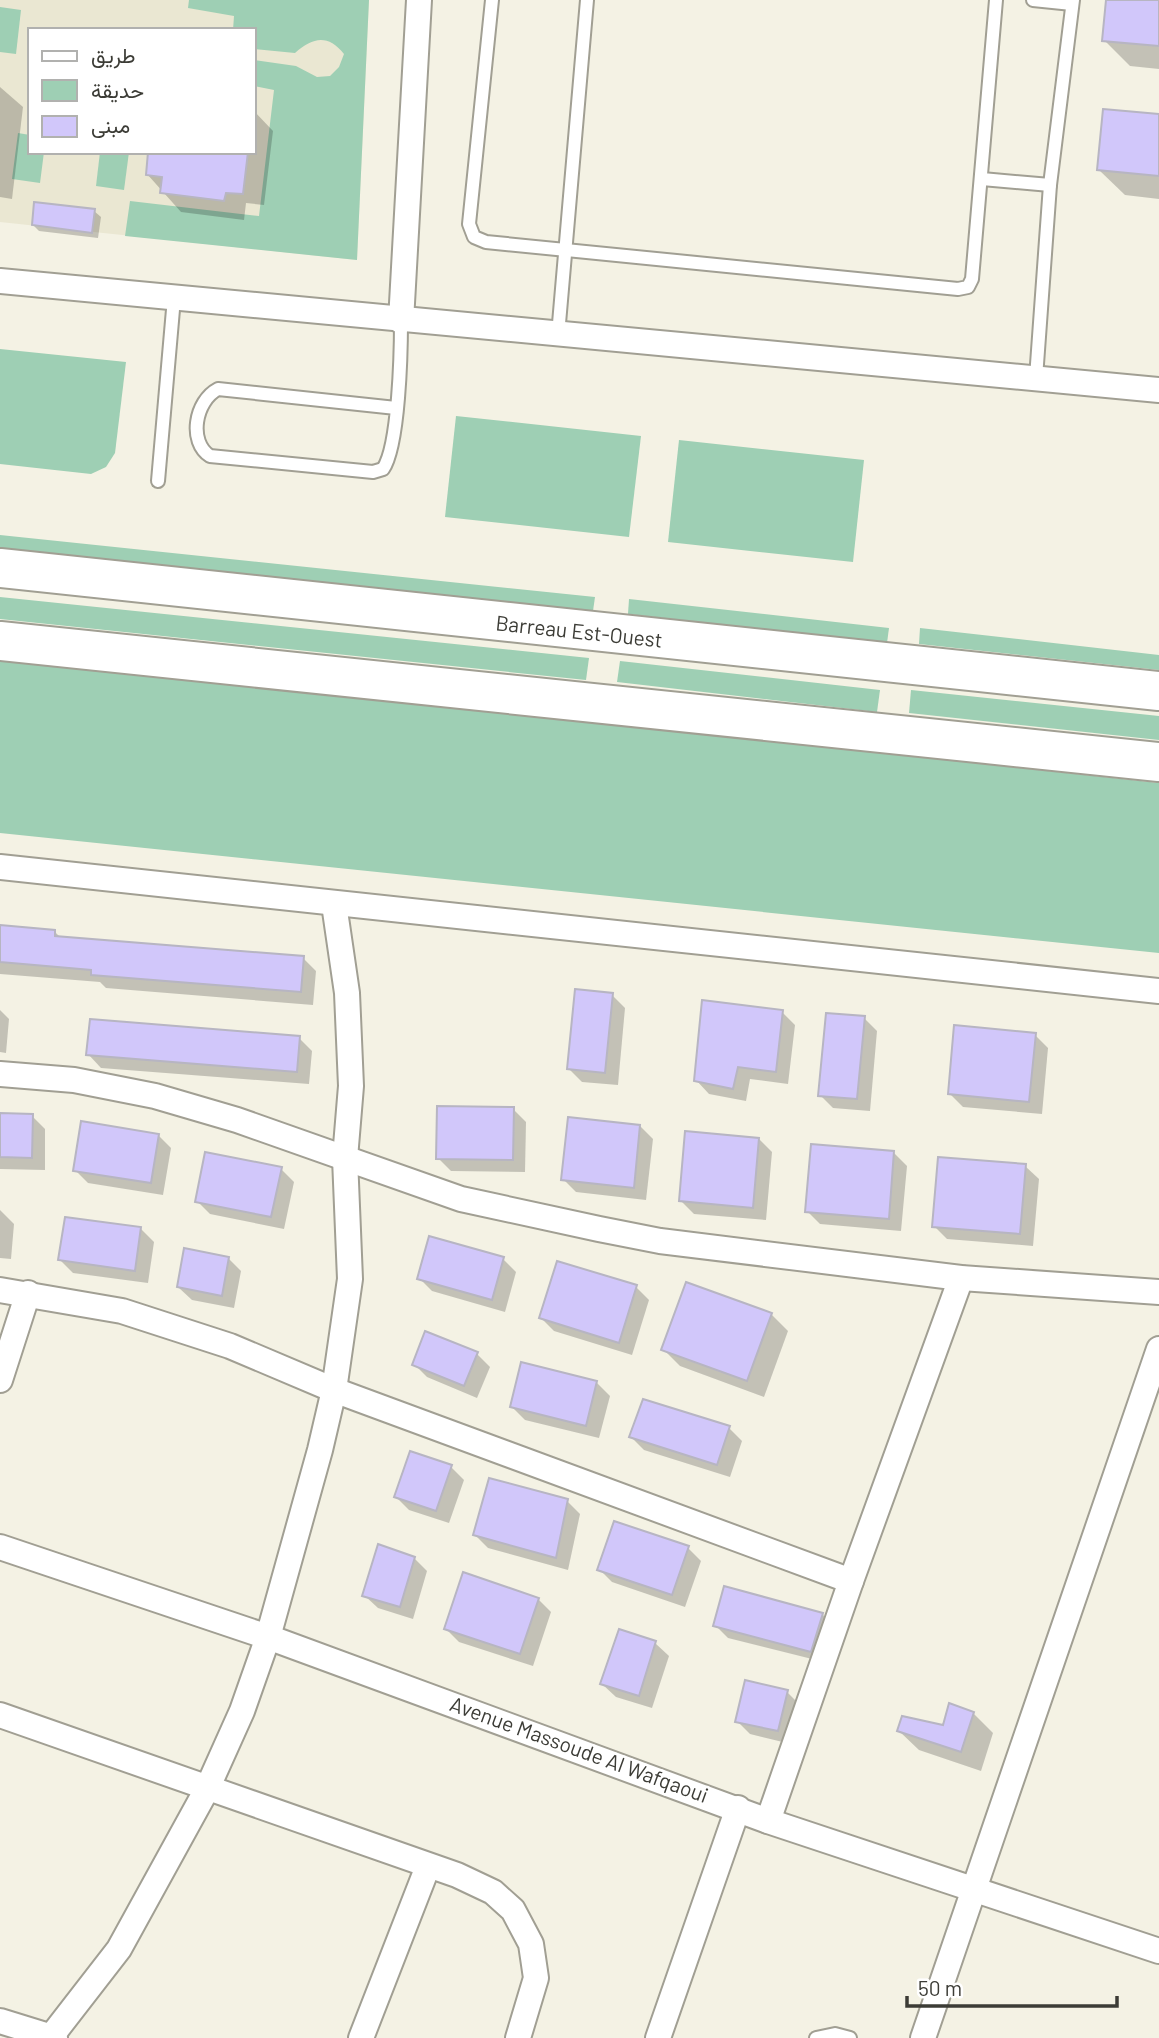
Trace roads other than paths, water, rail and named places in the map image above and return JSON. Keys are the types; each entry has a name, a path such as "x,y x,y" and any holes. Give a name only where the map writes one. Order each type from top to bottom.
{"main road":[{"name":"Barreau Est-Ouest","path":"0,568 1159,691"},
{"path":"0,641 1159,762"}],"street":[{"path":"401,321 419,0"},
{"path":"0,281 401,321 1159,390"},
{"path":"0,867 1159,991"},
{"path":"0,2021 52,2038 119,1949 207,1788 242,1712 268,1637 334,1390 351,1279 345,1158 351,1073 347,993 334,904"},
{"path":"0,1074 74,1080 155,1096 461,1199 660,1241 961,1278 1159,1292"},
{"path":"768,1821 851,1581 961,1278"},
{"path":"0,1290 122,1311 230,1346 334,1390 851,1581"},
{"path":"0,1380 28,1293"},
{"path":"923,2038 1159,1349"},
{"name":"Avenue Massoude Al Wafqaoui","path":"0,1547 268,1637 768,1821 1159,1951"},
{"path":"0,1715 457,1875 493,1892 513,1910 531,1944 536,1978 518,2038"},
{"path":"658,2038 738,1808"},
{"path":"361,2038 428,1866"}],"lane":[{"path":"492,0 469,224 474,237 486,242 958,289 968,287 972,279 996,0"},
{"path":"558,335 587,0"},
{"path":"1033,0 1072,2 1051,185 1035,378"},
{"path":"982,178 1051,185"},
{"path":"158,481 174,298"},
{"path":"396,408 218,390 207,395 201,405 196,439 200,450 210,456 373,472 383,470 388,462 396,408 401,368 401,321"},
{"path":"816,2038 835,2034 850,2038"}]}
